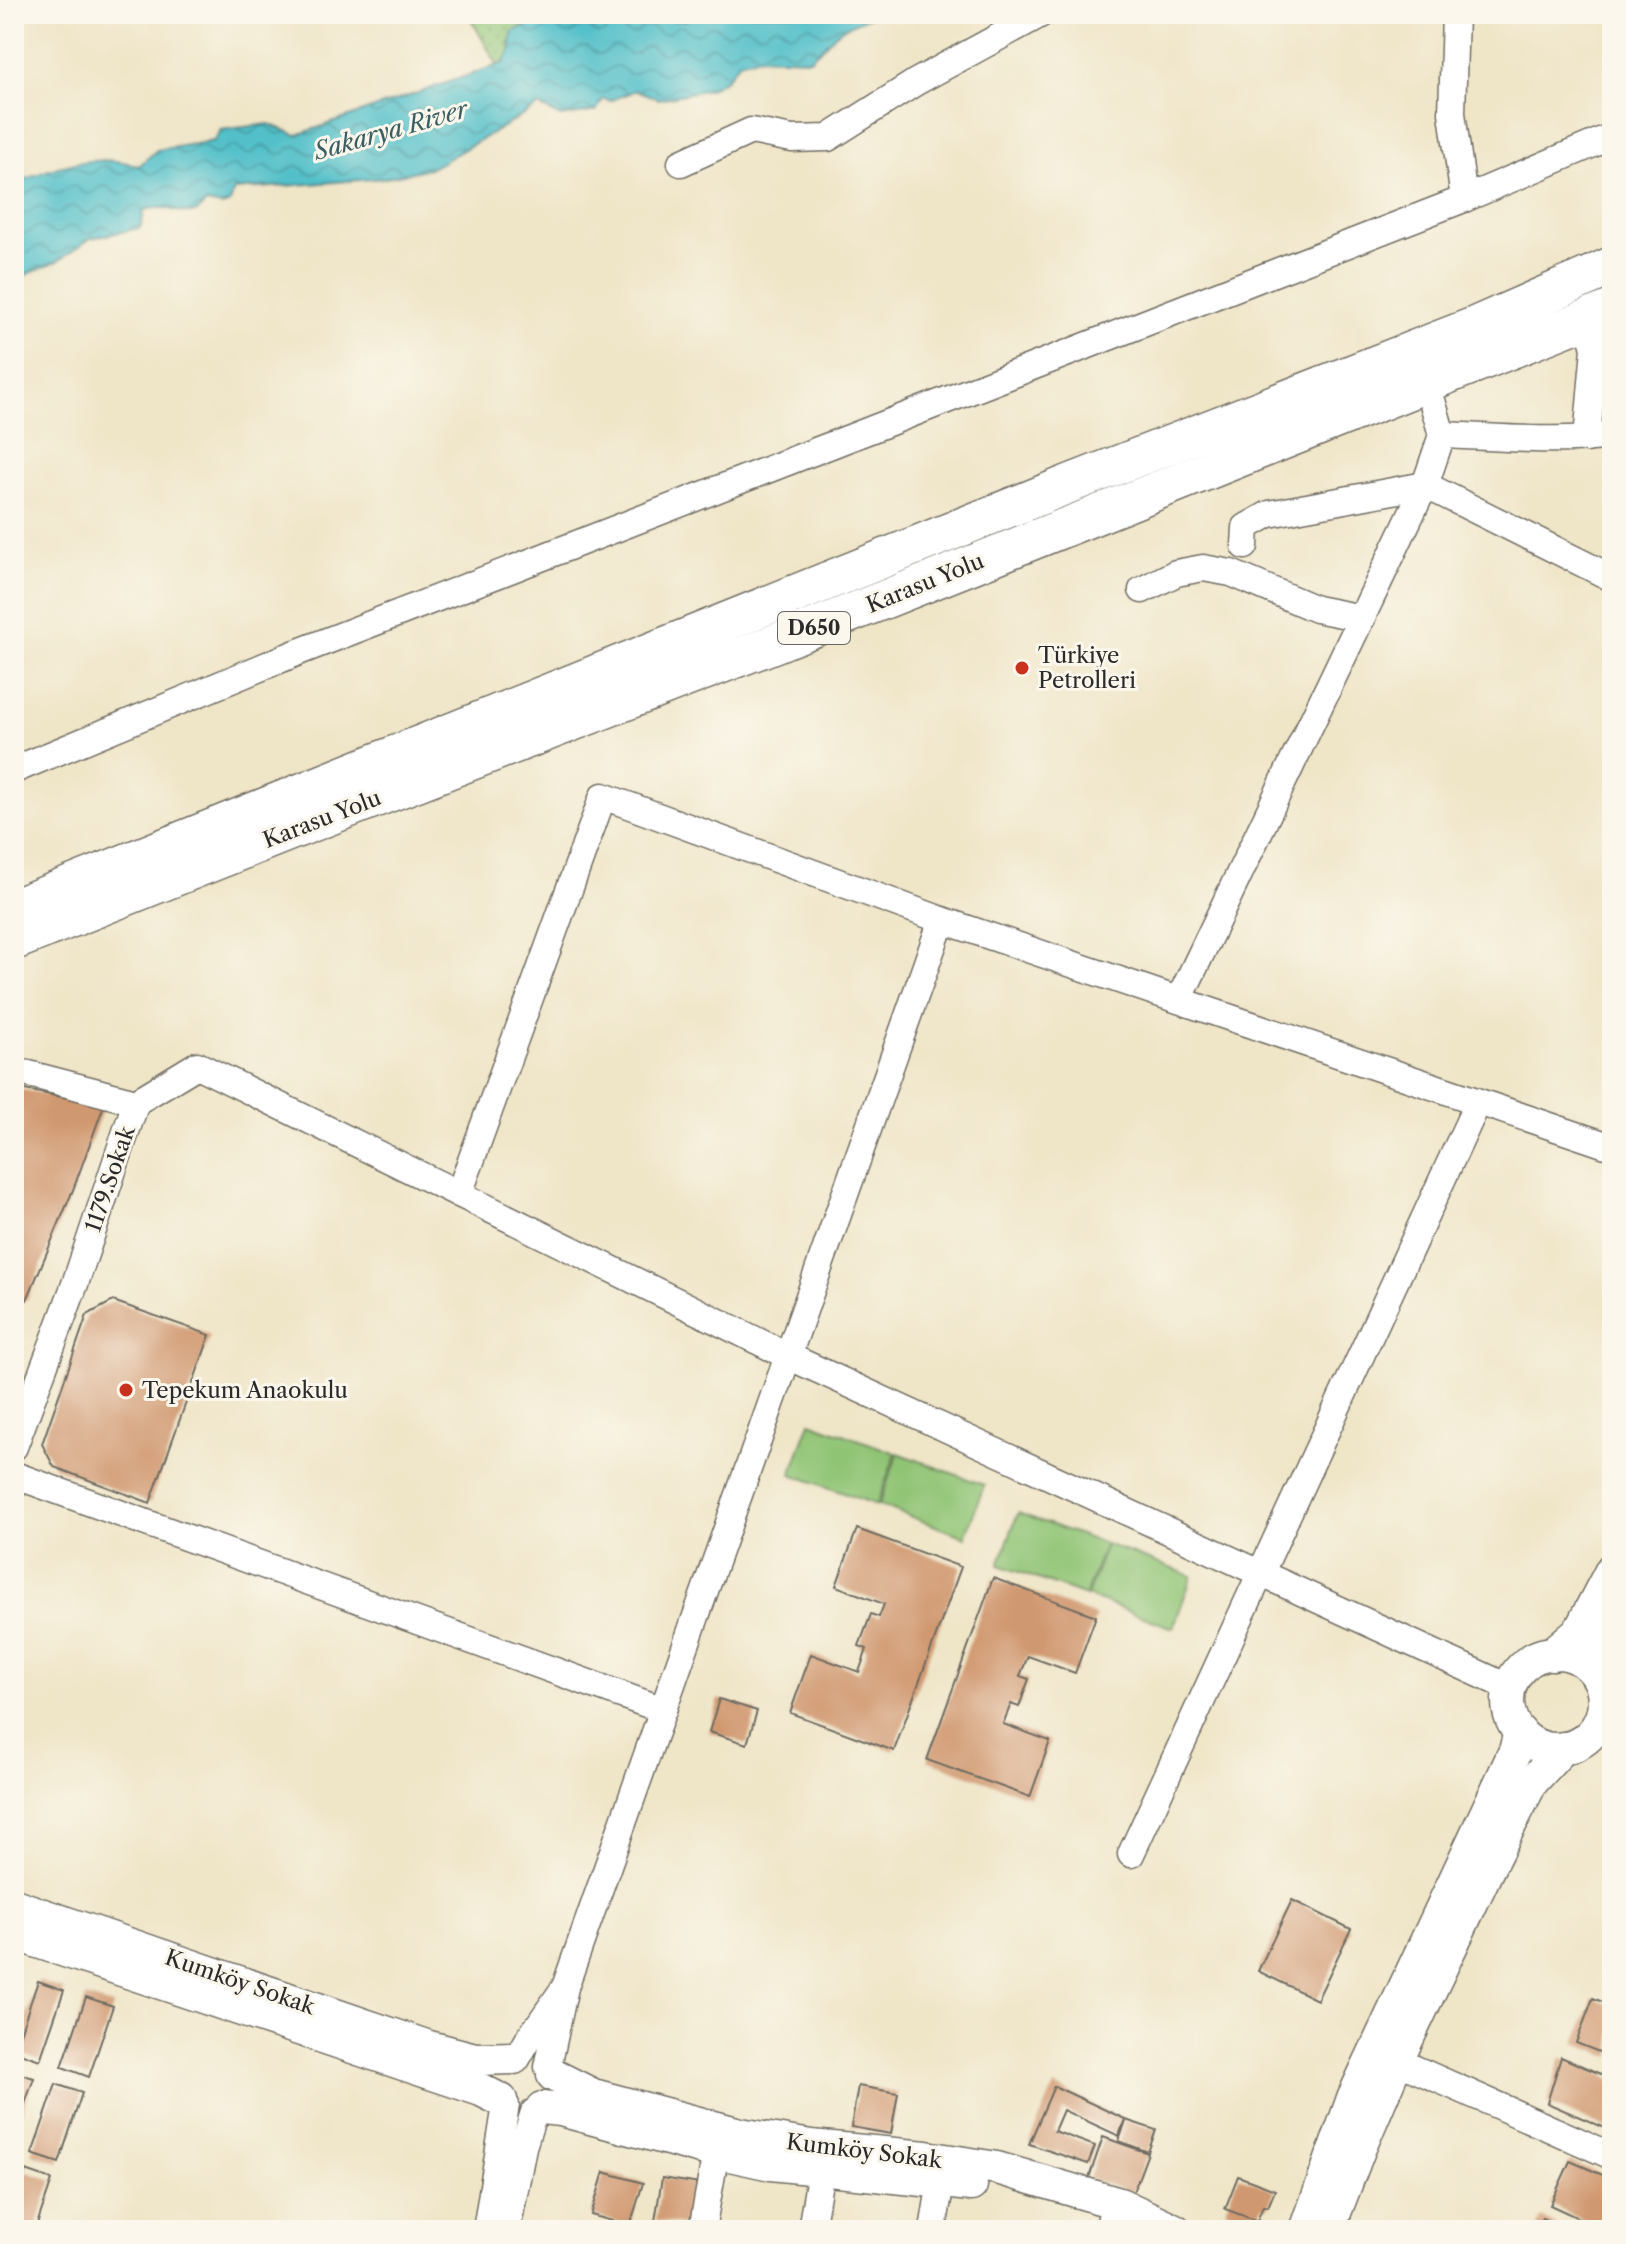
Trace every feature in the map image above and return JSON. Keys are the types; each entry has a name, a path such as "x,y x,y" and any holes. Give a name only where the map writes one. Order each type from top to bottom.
{"highway":[{"path":"14,908 1055,490 1461,331 1612,266"},
{"name":"Karasu Yolu","path":"14,941 768,646 1599,314"}],"main road":[{"path":"1552,1654 1580,1630 1612,1569"},
{"path":"1589,1666 1612,1617"},
{"path":"1330,2230 1359,2150 1397,2061 1531,1783 1586,1744 1608,1699 1589,1666 1571,1656 1552,1654 1532,1659 1520,1669 1510,1688 1510,1713 1520,1732 1539,1745 1586,1744"},
{"path":"1306,2230 1353,2098 1515,1751 1520,1732"},
{"name":"Kumköy Sokak","path":"14,1905 429,2047 475,2059 533,2064 593,2095 740,2134 811,2146 926,2157 997,2168 1120,2204 1175,2230"},
{"name":"Kumköy Sokak","path":"14,1934 521,2106 561,2110 771,2164 941,2181 1047,2196 1110,2222 1126,2217 1147,2230"},
{"path":"533,2064 553,2093 521,2106 497,2090 500,2071 533,2064"}],"street":[{"path":"681,163 751,131 792,139 828,138 916,82 1041,14"},
{"path":"1455,14 1452,113 1464,199"},
{"path":"14,770 296,653 1464,199 1612,136"},
{"path":"1442,435 1507,440 1599,438 1595,348 1599,314"},
{"path":"1179,1000 1425,485 1442,435 1427,383"},
{"path":"1245,546 1246,527 1269,514 1425,485 1612,578"},
{"path":"1142,590 1176,573 1203,568 1231,573 1316,609 1362,618"},
{"path":"459,1194 603,796 942,920 1612,1147"},
{"path":"533,2064 565,1987 942,920"},
{"path":"136,1102 197,1065 788,1356 1510,1688"},
{"name":"1179.Sokak","path":"14,1072 136,1102 75,1284 14,1447"},
{"path":"1131,1854 1478,1102"},
{"path":"14,1475 663,1710"},
{"path":"1397,2061 1612,2156"},
{"path":"486,2230 521,2106"},
{"path":"507,2230 523,2147 521,2106"},
{"path":"702,2230 716,2152"},
{"path":"811,2230 821,2170"},
{"path":"933,2230 941,2181"}],"green space":[{"path":"468,14 610,14 602,18 584,17 578,23 531,24 510,43 508,56 498,66"},
{"path":"810,1422 896,1453 877,1505 791,1474"},
{"path":"898,1453 984,1485 965,1537 879,1505"},
{"path":"1018,1513 1105,1544 1085,1596 999,1565"},
{"path":"1106,1544 1192,1576 1173,1628 1087,1596"}],"water":[{"name":"Sakarya River","path":"610,14 678,21 687,20 694,14 876,14 841,29 810,59 757,57 739,62 727,78 709,89 659,99 636,90 610,101 603,99 596,111 561,117 539,106 433,167 385,178 234,190 230,203 222,206 206,203 196,213 165,208 144,210 141,228 91,238 58,261 14,280 14,185 29,178 59,167 90,161 139,166 157,150 214,141 220,130 269,124 297,135 504,63 511,50 512,32 521,28 569,24 584,17 602,18"}],"building":[{"path":"14,1088 104,1105 27,1300 14,1295"},
{"name":"Tepekum Anaokulu","path":"113,1301 210,1335 150,1503 54,1467 42,1444 87,1315"},
{"path":"857,1529 961,1567 894,1751 790,1713 811,1654 859,1672 867,1649 859,1646 871,1614 879,1617 884,1604 836,1586"},
{"path":"993,1578 1096,1616 1075,1673 1028,1656 1020,1676 1029,1679 1019,1707 1011,1704 1003,1724 1050,1741 1030,1797 927,1760"},
{"path":"719,1699 757,1711 747,1744 709,1732"},
{"path":"1292,1900 1351,1929 1317,2000 1258,1971"},
{"path":"38,1981 64,1990 40,2060 14,2051"},
{"path":"86,1997 113,2006 89,2077 62,2067"},
{"path":"1593,1998 1612,2006 1612,2057 1576,2043"},
{"path":"1561,2057 1612,2079 1612,2131 1547,2103"},
{"path":"14,2072 34,2078 14,2135"},
{"path":"56,2084 82,2093 59,2163 32,2154"},
{"path":"858,2086 898,2093 891,2134 851,2127"},
{"path":"1054,2086 1125,2119 1119,2136 1063,2110 1054,2131 1095,2146 1088,2164 1029,2144"},
{"path":"1126,2120 1156,2130 1148,2152 1119,2141"},
{"path":"1103,2137 1148,2153 1133,2193 1089,2178"},
{"path":"1570,2161 1612,2179 1612,2230 1604,2230 1550,2205"},
{"path":"26,2171 52,2180 35,2230 14,2230 14,2205"},
{"path":"604,2172 643,2183 630,2226 591,2215"},
{"path":"1238,2176 1275,2190 1268,2207 1263,2206 1257,2221 1225,2209"},
{"path":"662,2178 700,2184 693,2227 655,2221"},
{"path":"1542,2218 1566,2230 1536,2230"}],"place":[{"name":"Türkiye Petrolleri","path":"1022,668"},
{"name":"Tepekum Anaokulu","path":"126,1390"}]}
